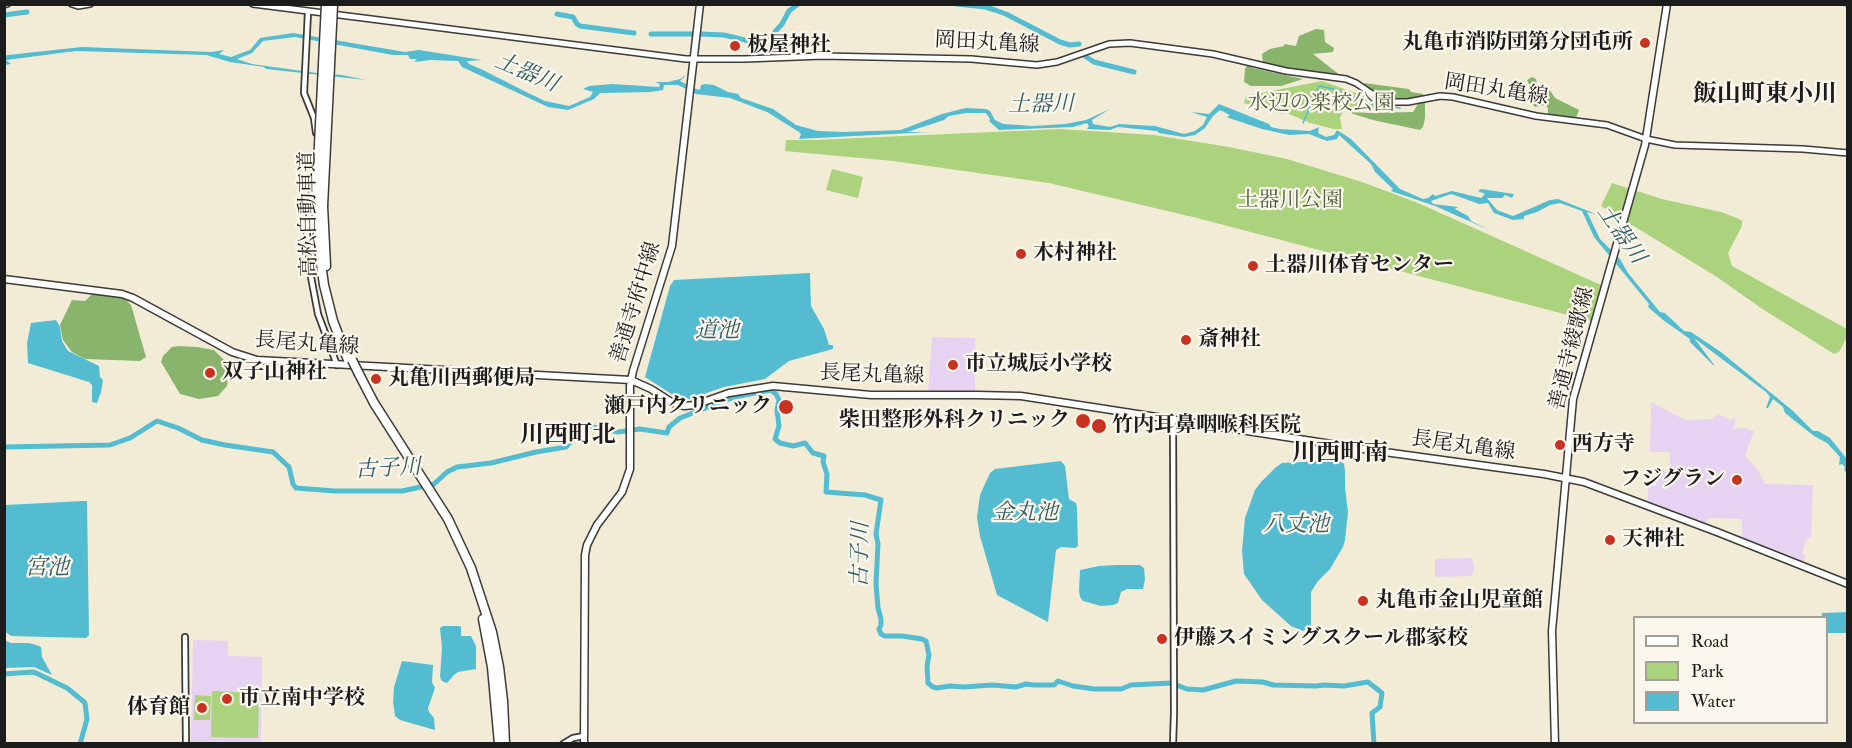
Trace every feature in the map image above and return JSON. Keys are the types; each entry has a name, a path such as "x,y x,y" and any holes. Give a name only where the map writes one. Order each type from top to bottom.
{"highway":[{"name":"高松自動車道","path":"326,4 319,249 324,285 333,321 356,374 388,433 423,481 458,549 477,599 486,632 492,667 499,744"},
{"name":"高松自動車道","path":"320,206 333,5"},
{"name":"高松自動車道","path":"429,492 462,547 482,598 499,668 505,744"}],"main road":[{"path":"72,4 78,6 90,4"},
{"name":"岡田丸亀線","path":"253,4 308,14 694,59 823,56 971,59 1038,65 1057,62 1109,44 1130,44 1213,54 1286,71 1346,79 1378,98 1392,102 1408,102 1440,96 1453,97 1536,116 1607,125 1646,139 1682,146 1803,149 1848,153"},
{"path":"308,14 309,4"},
{"name":"善通寺府中線","path":"584,740 585,555 587,545 597,525 617,501 626,485 630,469 631,380 672,246 700,4"},
{"name":"善通寺綾歌線","path":"1555,744 1552,631 1574,392 1646,139 1666,4"},
{"name":"長尾丸亀線","path":"4,279 122,294 244,357 277,362 631,380 673,403 684,406 695,405 729,393 773,386 871,395 1021,396 1565,478 1584,482 1848,584"}],"street":[{"path":"308,14 304,87 305,98 316,129 307,234 311,277 318,314 337,365"},
{"path":"1173,420 1173,744"},
{"path":"185,637 186,744"},
{"path":"563,744 573,738 584,740"}],"shaded area":[{"name":"市立城辰小学校","path":"932,337 975,338 975,393 928,393"},
{"path":"1651,402 1685,420 1714,419 1717,414 1731,420 1734,418 1736,420 1733,429 1744,428 1754,431 1745,456 1757,469 1765,484 1813,485 1811,538 1806,539 1802,554 1806,556 1802,564 1742,540 1742,519 1709,518 1705,525 1648,503 1648,486 1656,486 1656,471 1670,472 1670,452 1650,452"},
{"path":"1472,558 1474,567 1472,576 1435,577 1435,559"},
{"name":"市立南中学校","path":"193,640 228,641 228,656 262,657 261,742 191,742"}],"green space":[{"path":"1316,29 1324,30 1325,42 1334,48 1333,52 1313,54 1341,76 1291,71 1286,67 1263,63 1262,54 1270,49 1284,46 1284,44 1296,46 1299,36"},
{"path":"1247,65 1303,79 1281,86 1251,86 1244,82"},
{"path":"1532,77 1536,79 1537,84 1548,87 1555,98 1579,110 1576,118 1548,115 1548,108 1545,105 1535,107 1533,93 1527,80"},
{"name":"水辺の楽校公園","path":"1322,81 1392,104 1391,111 1345,107 1340,118 1342,129 1334,129 1310,123 1287,113 1281,114 1244,103 1246,96"},
{"path":"1364,83 1409,89 1423,96 1410,101 1386,99 1369,90"},
{"path":"1425,102 1425,118 1420,130 1348,112 1413,112 1418,104"},
{"name":"土器川公園","path":"1059,129 1154,135 1229,147 1287,159 1362,182 1418,203 1601,285 1591,321 1197,218 1049,183 893,161 785,151 786,140"},
{"path":"832,169 863,177 858,198 826,190"},
{"path":"1612,183 1662,199 1721,212 1742,221 1742,226 1728,253 1732,266 1847,329 1847,337 1839,352 1834,354 1717,277 1601,206"},
{"path":"94,292 119,297 131,305 146,357 140,361 85,359 72,352 63,340 60,325 72,300 85,301"},
{"path":"172,347 214,350 225,361 230,368 227,386 218,396 199,399 180,394 161,362 163,356"},
{"path":"212,691 259,693 258,738 211,737"},
{"name":"体育館","path":"195,695 211,696 210,720 194,720"}],"water":[{"path":"293,33 405,52 419,50 482,60 467,61 545,101 569,106 590,97 593,92 583,89 589,86 612,84 659,87 660,84 655,82 680,79 687,74 680,81 696,89 700,90 701,85 705,84 714,85 738,94 741,98 773,109 796,125 818,131 901,130 942,114 966,108 986,109 990,111 995,120 1003,124 1034,126 1086,120 1110,109 1092,120 1093,124 1110,127 1119,124 1155,126 1184,134 1195,131 1203,125 1207,117 1191,112 1209,114 1219,104 1280,129 1310,131 1319,127 1318,133 1326,137 1334,135 1337,130 1351,139 1400,189 1423,199 1433,194 1435,196 1452,191 1481,198 1485,194 1478,191 1481,189 1514,194 1512,198 1505,195 1502,198 1487,198 1497,210 1513,216 1550,200 1558,199 1596,214 1587,212 1600,239 1620,259 1628,273 1660,312 1665,313 1684,331 1691,332 1721,352 1793,411 1813,431 1818,431 1830,438 1847,459 1847,473 1842,464 1839,465 1840,457 1827,443 1814,436 1785,413 1783,407 1773,399 1766,408 1770,397 1766,392 1694,338 1715,366 1713,365 1690,342 1690,339 1648,307 1649,304 1594,237 1582,211 1560,203 1524,216 1524,219 1513,220 1494,213 1488,203 1479,204 1451,194 1431,201 1433,204 1458,207 1455,209 1468,216 1471,221 1489,230 1435,206 1391,191 1393,189 1375,172 1371,164 1339,135 1337,139 1327,141 1309,134 1289,135 1229,118 1227,117 1230,115 1220,110 1205,128 1195,135 1184,137 1157,131 1118,127 1110,130 1087,129 1089,126 1087,123 1073,127 999,130 989,121 986,113 966,113 949,116 944,120 907,132 930,132 799,139 801,134 799,132 767,112 730,98 696,94 678,85 664,85 663,90 651,92 600,93 594,99 568,110 548,107 462,67 458,61 414,62 417,59 410,59 408,55 393,55 295,37 263,41 252,53 237,59 252,64 366,80 266,69 206,55 76,51 6,60 11,64 5,65 4,56 82,47 212,52 224,50 219,54 231,57 250,50 260,38"},
{"name":"道池","path":"810,273 811,306 824,329 829,345 833,345 833,349 789,361 765,379 724,387 689,399 673,395 645,377 670,286 674,280"},
{"path":"56,320 60,327 62,341 68,351 99,366 100,377 103,380 97,403 92,402 92,385 89,382 28,363 27,343 31,323"},
{"name":"八丈池","path":"1339,460 1344,464 1345,471 1348,512 1345,540 1330,569 1311,592 1311,627 1303,631 1291,626 1262,600 1244,574 1242,551 1245,518 1255,490 1282,463"},
{"name":"金丸池","path":"1061,461 1065,466 1069,499 1076,503 1077,508 1078,546 1075,548 1061,547 1056,550 1048,622 997,595 977,518 980,495 990,473 995,469"},
{"name":"宮池","path":"87,501 89,635 86,638 11,636 4,631 5,505"},
{"path":"1118,565 1140,565 1144,568 1143,589 1127,589 1121,592 1118,603 1113,605 1101,606 1083,601 1079,591 1080,570"},
{"path":"1847,612 1847,633 1828,633 1828,616 1822,616 1822,613"},
{"path":"443,626 461,627 461,636 471,636 476,646 476,669 458,672 447,683 440,677 442,648 440,628"},
{"path":"5,640 41,647 42,657 52,675 34,667 5,668"},
{"path":"402,661 433,665 432,682 435,688 428,708 434,718 435,730 400,720 395,716 394,687"}],"waterway":[{"path":"701,34 724,35 749,41 766,38 773,34 789,11 798,4"},
{"path":"957,4 995,10 1060,42 1070,45 1079,44"},
{"path":"4,15 27,12"},
{"path":"557,14 573,17 580,26 634,33"},
{"path":"651,34 695,34"},
{"path":"1085,56 1094,62 1134,72"},
{"path":"1303,123 1319,86 1338,90 1375,105 1400,108"},
{"path":"1321,103 1319,98 1324,91"},
{"name":"古子川","path":"4,447 110,445 130,438 157,421 202,440 273,452 289,467 296,488 335,491 402,491 434,484 447,472 457,467 491,463 566,447 581,427 588,426 618,432 640,429 667,433 669,427 680,418 734,397 771,390 779,400 777,410 779,426 775,439 780,443 793,446 805,443 813,453 824,456 823,462 827,474 826,492 865,495 881,500 876,534 878,544 876,584 881,619 879,629 885,636 902,636 926,641 929,655 928,683 933,687 992,685 1016,687 1026,684 1054,685 1058,681 1094,689 1121,689 1131,685 1171,683 1187,689 1203,690 1236,681 1316,686 1344,686 1368,682 1382,693 1380,707 1372,713 1374,744"},
{"path":"4,674 36,673 67,688 83,701 87,719 80,744"}],"place":[{"name":"丸亀市消防団第分団屯所","path":"1645,43"},
{"name":"板屋神社","path":"735,46"},
{"name":"木村神社","path":"1021,254"},
{"name":"土器川体育センター","path":"1253,266"},
{"name":"斎神社","path":"1186,340"},
{"name":"市立城辰小学校","path":"953,365"},
{"name":"双子山神社","path":"210,373"},
{"name":"丸亀川西郵便局","path":"376,379"},
{"name":"瀬戸内クリニック","path":"786,407"},
{"name":"柴田整形外科クリニック","path":"1083,421"},
{"name":"竹内耳鼻咽喉科医院","path":"1099,426"},
{"name":"西方寺","path":"1560,445"},
{"name":"フジグラン","path":"1737,480"},
{"name":"天神社","path":"1610,540"},
{"name":"丸亀市金山児童館","path":"1363,601"},
{"name":"伊藤スイミングスクール郡家校","path":"1162,639"},
{"name":"市立南中学校","path":"227,699"},
{"name":"体育館","path":"202,708"}],"district":[{"name":"飯山町東小川","path":"1765,96"},
{"name":"川西町北","path":"568,437"},
{"name":"川西町南","path":"1340,455"}],"water label":[{"name":"土器川","path":"526,74"},
{"name":"土器川","path":"1041,106"},
{"name":"土器川","path":"1620,235"}]}
